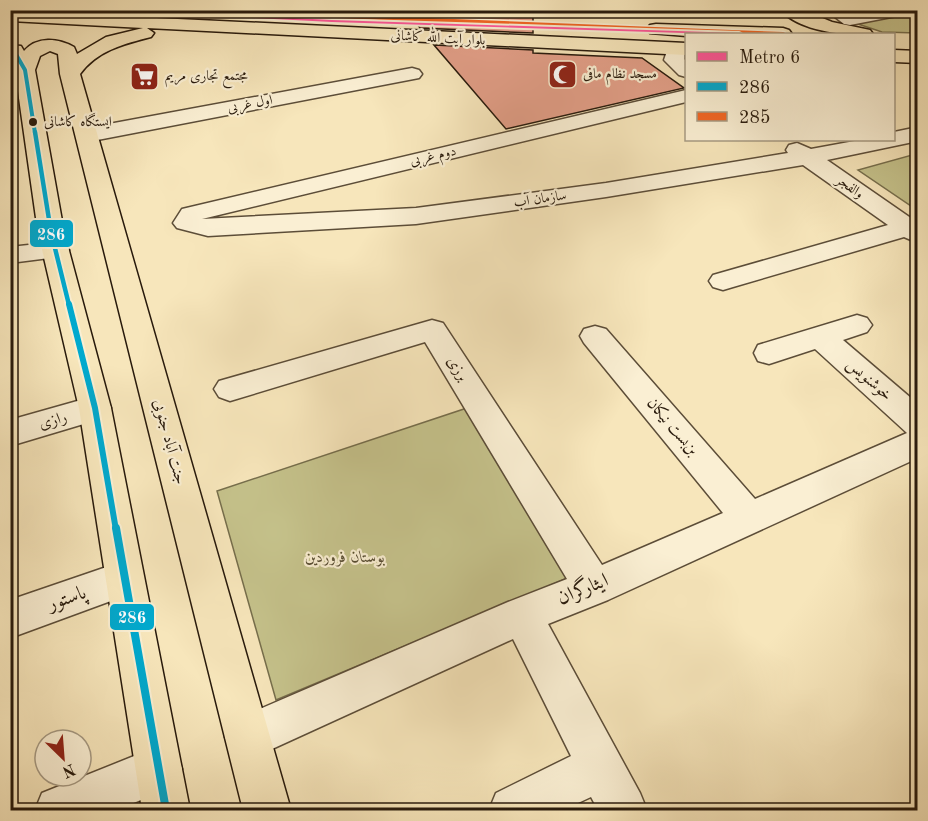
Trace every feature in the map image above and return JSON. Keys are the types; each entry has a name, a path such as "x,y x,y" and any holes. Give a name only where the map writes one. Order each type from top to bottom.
{"main road":[{"name":"بلوار آیت الله کاشانی","path":"163,10 397,15 760,33"},
{"path":"760,33 774,24 774,10"},
{"path":"789,10 804,19 829,28 858,33"},
{"name":"بلوار آیت الله کاشانی","path":"10,16 682,49"},
{"path":"70,74 77,64 103,44 139,34 174,29 245,29"},
{"path":"895,41 917,53"},
{"name":"جنت آباد جنوبی","path":"18,57 37,48 57,45 67,51 70,74 267,810"},
{"path":"895,56 917,53"},
{"path":"18,57 54,241 95,408 163,789"}],"street":[{"path":"834,10 850,20 902,10"},
{"path":"682,49 674,60 685,69"},
{"name":"اول غربی","path":"87,135 412,74"},
{"name":"دوم غربی","path":"186,223 191,214 685,96"},
{"name":"سازمان آب","path":"895,138 918,134"},
{"name":"والفجر","path":"783,141 912,232"},
{"name":"سازمان آب","path":"186,223 208,228 416,216 606,190 807,157 883,141"},
{"path":"723,281 912,232"},
{"path":"10,234 54,241"},
{"path":"10,255 54,241"},
{"path":"769,353 857,326"},
{"name":"برزی","path":"230,389 432,330 594,587"},
{"name":"بن‌بست نیکان","path":"595,336 749,518"},
{"name":"خوشنویس","path":"821,337 918,424"},
{"name":"رازی","path":"10,433 95,408"},
{"name":"ایثارگران","path":"248,737 918,443"},
{"name":"پاستور","path":"10,619 124,579"},
{"path":"522,615 623,810"},
{"path":"513,810 600,767"},
{"path":"59,810 163,789"}],"green space":[{"path":"917,11 917,33 882,32 852,22"},
{"path":"912,155 917,159 917,210 858,170"},
{"name":"بوستان فروردین","path":"467,408 570,577 276,700 217,491"}],"building":[{"path":"407,10 533,10 533,33 420,28"},
{"name":"مسجد نظام مافی","path":"434,45 533,50 533,53 642,58 684,88 506,129"}],"metro line":[{"name":"6","path":"97,10 332,21 708,33"}],"transit line":[{"name":"285","path":"176,10 758,33"},
{"name":"286","path":"10,44 25,70 51,232 95,408 166,810"}],"place":[{"name":"مسجد نظام مافی","path":"562,74"},
{"name":"مجتمع تجاری مریم","path":"144,76"},
{"name":"ایستگاه کاشانی","path":"33,122"}]}
